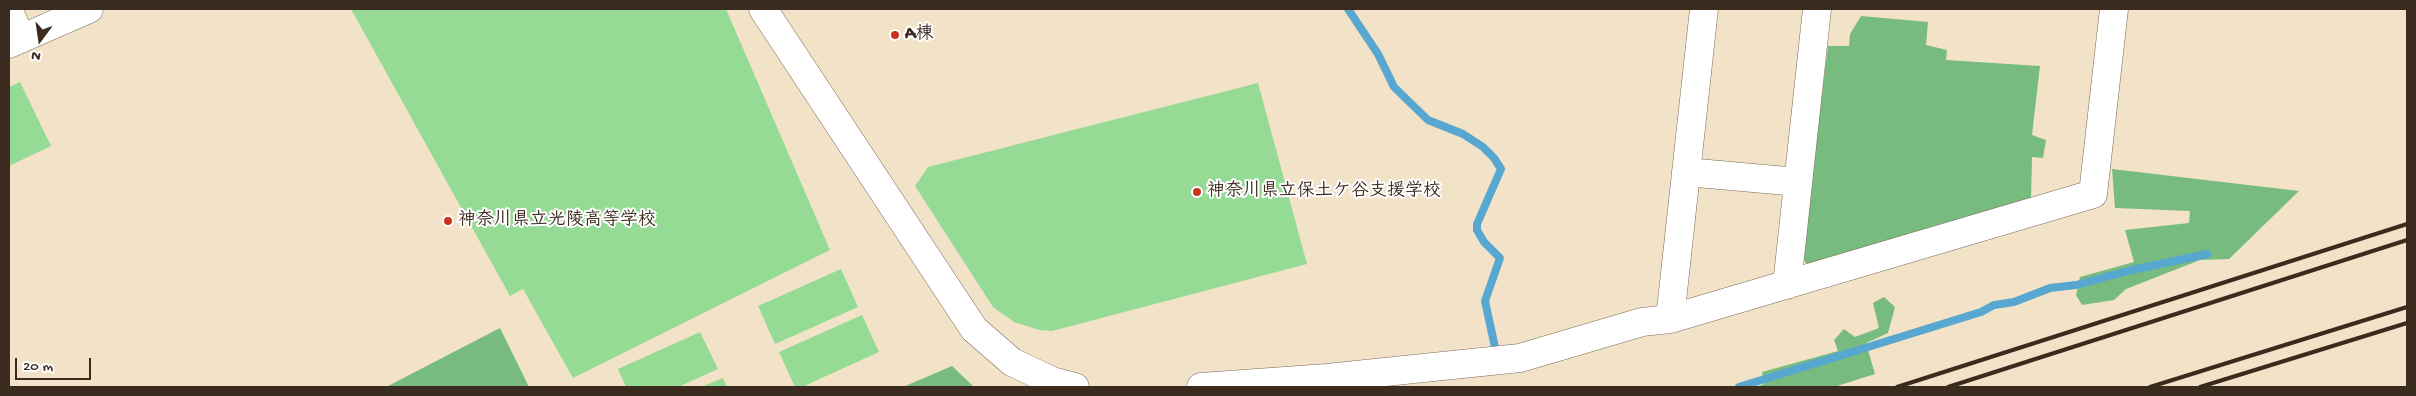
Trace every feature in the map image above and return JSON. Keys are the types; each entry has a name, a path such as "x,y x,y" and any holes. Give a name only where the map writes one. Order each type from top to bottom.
{"street":[{"path":"9,11 15,42 89,9"},
{"path":"763,9 974,329 1012,362 1052,381 1075,387"},
{"path":"1670,318 1704,9"},
{"path":"1787,285 1817,9"},
{"path":"1201,387 1327,378 1520,358 1642,322 1670,318 1787,285 2093,194 2114,9"},
{"path":"1686,172 1798,182"}],"green space":[{"path":"351,9 726,9 830,250 573,378 523,289 510,296"},
{"path":"1861,16 1928,22 1926,45 1947,50 1946,60 2040,66 2032,135 2046,140 2043,158 2032,157 2031,199 1808,265 1802,258 1828,46 1849,46 1850,34"},
{"path":"20,82 51,146 9,166 9,87"},
{"path":"1258,83 1307,264 1052,331 1039,330 1014,322 993,307 915,186 928,167"},
{"path":"2112,169 2299,191 2229,259 2200,260 2126,289 2114,300 2082,305 2076,295 2080,277 2134,262 2125,230 2189,223 2190,211 2115,208"},
{"path":"841,269 858,307 775,344 758,306"},
{"path":"1884,297 1895,307 1888,333 1866,343 1875,374 1834,387 1756,387 1764,384 1762,372 1838,351 1834,340 1844,329 1855,337 1879,328 1873,303"},
{"path":"862,315 879,352 802,387 795,387 779,352"},
{"path":"500,328 529,387 386,387"},
{"path":"700,332 718,369 678,387 626,387 618,369"},
{"path":"952,366 974,387 903,387"},
{"path":"723,378 727,387 701,387"}],"waterway":[{"path":"1348,9 1378,54 1394,87 1428,120 1463,134 1483,147 1494,158 1501,169 1477,224 1477,230 1484,242 1500,258 1485,301 1496,352"},
{"path":"1739,387 1981,312 1994,305 2014,302 2050,288 2076,285 2132,270 2207,254"}],"railway":[{"path":"1897,387 2407,224"},
{"path":"1948,387 2407,240"},
{"path":"2150,387 2407,307"},
{"path":"2200,387 2407,323"}],"place":[{"name":"A棟","path":"895,35"},
{"name":"神奈川県立保土ケ谷支援学校","path":"1197,192"},
{"name":"神奈川県立光陵高等学校","path":"448,221"}]}
